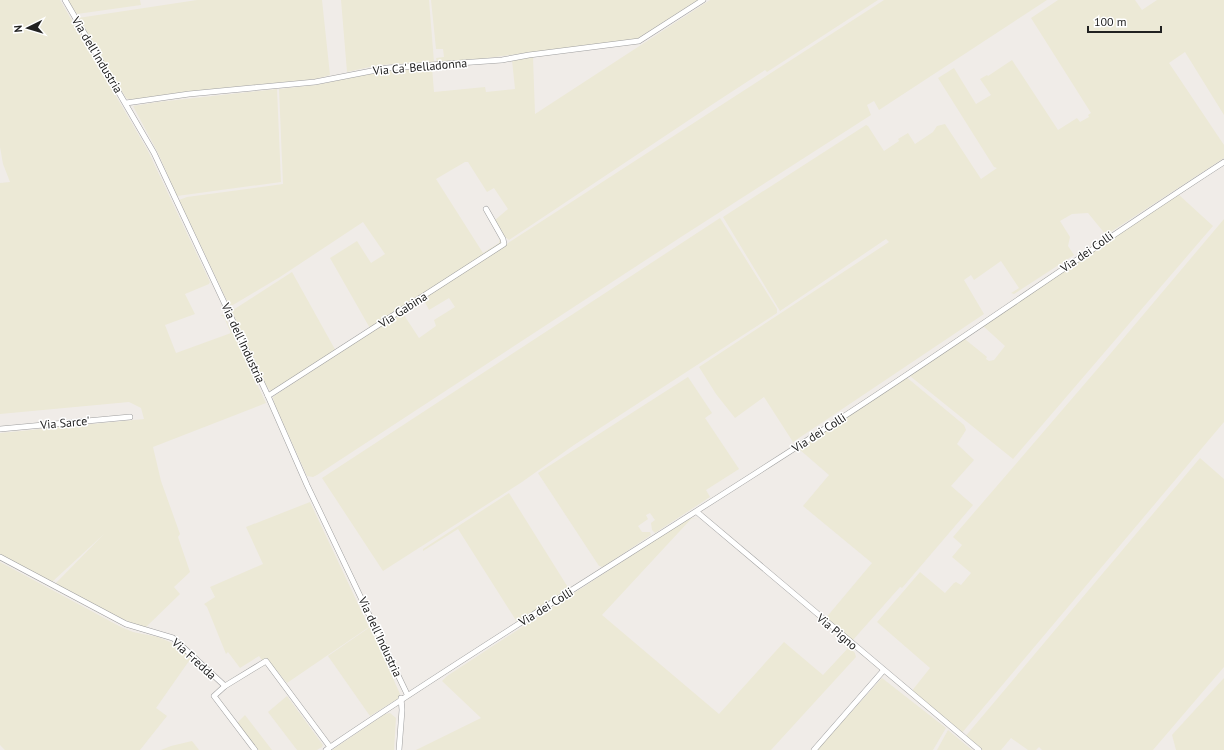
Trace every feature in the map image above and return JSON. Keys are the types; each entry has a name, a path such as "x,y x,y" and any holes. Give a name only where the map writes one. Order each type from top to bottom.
{"street":[{"name":"Via dell'Industria","path":"64,0 126,103 154,153 268,396 307,486 407,694"},
{"name":"Via Ca' Belladonna","path":"126,103 189,94 315,82 387,68 502,60 529,55 639,41 703,0"},
{"name":"Via dei Colli","path":"328,748 407,694 697,512 947,349 1110,236 1224,162"},
{"name":"Via Gabina","path":"268,396 504,244 503,239 486,209"},
{"name":"Via Sarce'","path":"0,429 130,417"},
{"name":"Via Pigno","path":"697,512 883,671 979,750"},
{"name":"Via Fredda","path":"0,557 126,624 173,638 225,686 266,661 328,748"},
{"path":"814,750 883,671"},
{"path":"225,686 214,696 255,750"},
{"path":"399,750 401,698"}],"shaded area":[{"path":"0,0 60,0 148,151 210,282 209,284 185,294 195,314 165,325 176,353 231,333 224,317 220,315 224,315 266,403 153,447 161,481 180,534 178,537 190,572 174,587 180,594 144,629 53,586 104,534 52,582 0,555 0,433 144,419 141,408 129,402 0,414 0,183 10,182 3,164 0,147"},
{"path":"67,0 140,0 141,5 77,14"},
{"path":"197,0 322,0 330,75 316,79 183,92 131,100 126,98 78,18"},
{"path":"341,0 429,0 434,62 379,65 347,72"},
{"path":"431,0 698,0 637,39 479,59 437,62 436,58 444,57 443,49 436,49"},
{"path":"710,0 878,0 767,72 765,70 509,240 505,237 495,220 508,209 494,188 487,192 468,162 465,162 436,179 483,253 499,243 500,237 501,244 371,330 330,258 357,241 371,263 385,254 363,222 280,277 233,305 229,305 179,200 187,197 283,184 279,89 316,85 384,71 432,68 434,92 485,87 486,92 515,89 512,60 533,57 535,114"},
{"path":"884,0 1047,0 879,110 874,101 867,105 871,115 681,237 317,475 313,477 307,476 274,403 273,397 402,312 419,338 436,326 434,320 455,307 449,298 429,310 423,298"},
{"path":"1058,0 1135,0 1142,10 1157,0 1224,0 1224,115 1185,52 1169,63 1224,145 1224,158 1106,235 1088,213 1072,214 1060,221 1070,237 1068,246 1074,255 1014,294 1011,293 1019,288 1001,261 974,280 971,275 964,280 984,314 793,442 764,397 735,418 716,394 699,367 889,242 886,239 780,311 723,217 866,125 884,151 908,133 915,144 933,132 937,126 945,124 981,179 997,168 994,167 938,78 954,68 976,104 991,95 980,79 987,75 988,76 1012,60 1058,130 1077,118 1080,122 1089,117 1088,115 1091,113 1031,18"},
{"path":"277,89 281,182 177,196 158,153 133,106"},
{"path":"1178,194 1213,226 1013,459 910,376 965,337 966,340 987,357 986,359 989,361 994,360 1005,346 982,325"},
{"path":"720,218 777,309 777,313 574,445 522,482 383,571 322,478"},
{"path":"1224,219 1224,422 961,734 911,692 930,668 877,622 920,572 945,593 956,582 961,585 971,573 952,557 962,545 953,537"},
{"path":"292,272 337,353 272,392 267,387 232,312"},
{"path":"905,376 964,425 966,430 957,444 974,460 951,486 973,505 902,588 900,587 852,641 825,619 872,563 803,506 829,475 799,449 791,453"},
{"path":"688,377 712,413 705,418 739,469 706,490 710,497 655,533 652,530 651,523 655,520 650,513 646,515 648,519 638,526 642,532 650,532 651,535 603,567 599,566 538,473"},
{"path":"1200,458 1224,479 1224,667 1153,750 1042,750 1039,747 1036,750 1028,750 1011,738 1001,750 979,750 964,738"},
{"path":"509,493 569,589 517,622 458,529 423,551 423,549"},
{"path":"310,502 369,627 287,683 271,664 264,663 259,656 240,668 228,652 226,654 207,607 204,604 215,597 210,587 263,564 246,527"},
{"path":"689,518 697,519 691,519 602,615 719,714 784,642 823,675 849,647 855,653 856,657 771,750 416,750 481,718 442,681 447,676"},
{"path":"0,562 121,627 133,632 158,637 170,642 191,658 156,708 167,716 140,750 5,750 0,745"},
{"path":"370,627 400,694 399,698 370,716 328,656"},
{"path":"882,678 946,728 933,750 817,750"},
{"path":"1224,678 1224,750 1176,750 1172,735"},
{"path":"287,696 323,745 322,747 317,750 297,750 268,712"},
{"path":"390,713 396,718 394,750 332,750 385,714"},
{"path":"245,715 272,750 256,750 237,723"},
{"path":"948,730 972,750 937,750"},
{"path":"192,741 199,750 161,750 171,746"}]}
